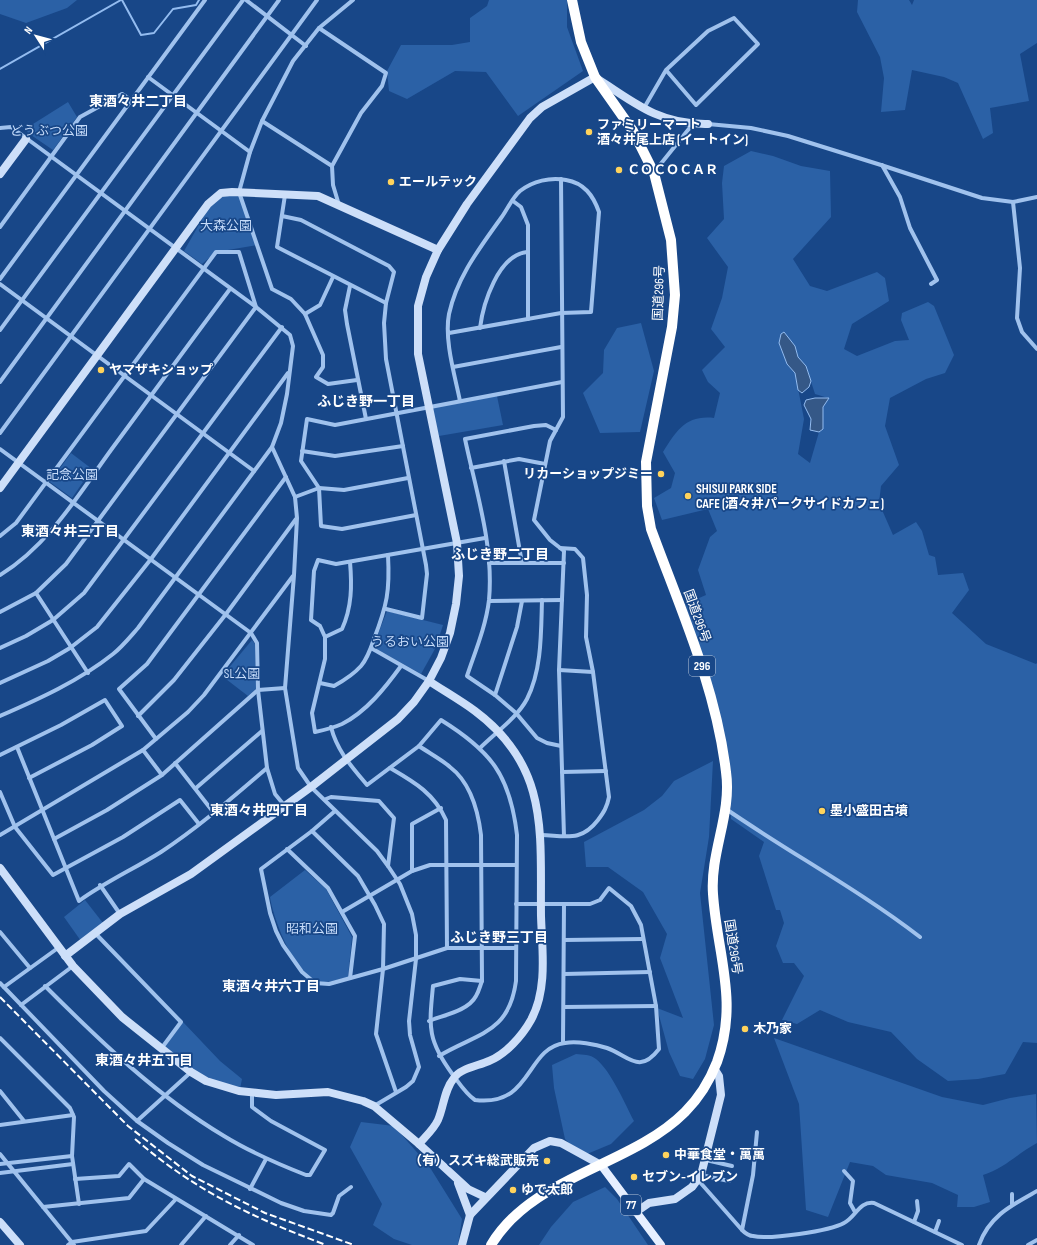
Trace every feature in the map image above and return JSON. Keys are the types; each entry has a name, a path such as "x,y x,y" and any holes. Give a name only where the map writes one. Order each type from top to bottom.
{"highway":[{"name":"国道296号","path":"491,1245 499,1233 519,1212 541,1196 655,1136 671,1125 698,1097 714,1068 724,1038 727,1016 727,991 712,882 716,852 726,809 727,773 705,674 651,529 647,506 646,462 672,327 675,295 671,240 654,173 633,132 595,77 581,42 572,0"}],"main road":[{"name":"77","path":"601,1165 661,1245"}],"street":[{"path":"0,279 205,0"},
{"path":"0,330 244,0 268,16 306,46"},
{"path":"0,382 280,0"},
{"path":"0,433 317,0"},
{"path":"353,0 319,28 293,62 262,121 250,152 239,192 272,289 291,299 305,314 323,355 323,367 316,377 328,384 357,380"},
{"path":"644,108 666,70 708,31 734,18 758,44 696,105 666,70"},
{"path":"319,28 386,74 382,86 361,112 332,166 333,185 339,205"},
{"path":"148,77 220,132 250,152"},
{"path":"65,956 120,914 191,874 311,787 398,719 414,702 429,681 441,658 454,618 459,576 457,543 418,354 418,306 426,277 438,250 467,204 530,118 542,107 595,77 644,108 668,120 692,125 708,124 751,128 788,136 982,198 1013,202 1037,197"},
{"path":"0,227 80,117 122,94 131,100"},
{"path":"262,121 332,166"},
{"path":"654,173 692,125"},
{"path":"0,128 11,127 203,270 256,307 290,335 293,346 281,423 272,447 138,628 114,654 88,673 41,698 0,716"},
{"path":"0,174 26,139"},
{"path":"881,165 900,197 910,228 937,280 931,284"},
{"path":"561,179 561,347 563,418 550,441 534,520 550,540 564,551 560,670 564,836"},
{"path":"449,333 561,313 591,312 599,212 595,200 588,190 573,181 561,179 542,180 519,192 461,277 449,316 449,333 453,367 460,401"},
{"path":"0,488 214,198 221,193 239,192 318,196 438,250"},
{"path":"285,195 278,247 350,286 386,303"},
{"path":"513,201 521,208 528,225 528,319"},
{"path":"1013,202 1020,268 1017,318 1022,332 1037,349"},
{"path":"282,216 301,220 390,266 394,272 386,303 384,323 386,359 427,574 422,618 386,609"},
{"path":"0,536 16,523 216,252 239,252 256,307"},
{"path":"480,328 482,313 488,294 496,279 512,258 520,253 527,252"},
{"path":"305,314 320,305 333,277"},
{"path":"0,284 254,471"},
{"path":"350,286 345,310 357,380 366,419"},
{"path":"0,575 16,565 37,548 73,502 230,289"},
{"path":"0,612 36,593 66,564 256,307"},
{"path":"0,648 26,636 53,620 84,593 282,327"},
{"path":"453,367 561,347"},
{"path":"0,683 48,661 70,648 98,627 151,559 288,373"},
{"path":"416,515 342,529 321,526 319,488 301,461 307,419 335,425 562,382"},
{"path":"556,430 546,424 466,439 489,563 489,600 480,637 467,676 495,694 516,713 536,738 547,744 562,746"},
{"path":"302,451 335,456 403,446"},
{"path":"272,447 295,496 297,518 285,688 298,768 311,787 326,799 335,811 377,851 388,866 397,880 412,914 416,935 416,960 409,1021 410,1035 419,1067 413,1081 374,1106"},
{"path":"0,449 252,633 256,643 258,690 267,768 275,794 284,806"},
{"path":"471,468 519,458 546,464"},
{"path":"504,461 522,563"},
{"path":"156,739 119,689 146,664 200,595 286,477"},
{"path":"295,496 319,488 344,490 408,478"},
{"path":"138,716 174,680 226,614 297,518"},
{"path":"401,666 383,690 361,711 342,724 315,732 312,713 325,659 326,637 320,626 311,620 314,572 318,560 336,564 485,538"},
{"path":"541,835 580,836 589,831 606,808 609,798 593,672 586,637 587,594 583,558 575,548 560,548"},
{"path":"320,683 334,686 346,680 361,666 371,648 386,609 389,583 388,555"},
{"path":"326,637 342,629 348,615 352,582 350,562"},
{"path":"489,563 564,563"},
{"path":"0,835 143,750 188,712 204,695 252,633 294,575"},
{"path":"36,593 70,648 88,673"},
{"path":"489,600 562,600"},
{"path":"480,748 516,713 526,699 535,676 541,629 542,600"},
{"path":"495,694 517,627 522,601"},
{"path":"371,648 429,681 475,711 497,731 511,747 529,776 536,803 541,835 542,967 538,1002 532,1019 523,1033 502,1054 454,1076 447,1088 438,1121 419,1144"},
{"path":"560,670 593,672"},
{"path":"54,839 107,810 162,775 258,690 285,688"},
{"path":"0,755 61,725 105,700 122,726 92,745 29,778"},
{"path":"331,727 334,740 346,760 367,785 419,746 441,720 468,737 492,760 509,796 517,834 515,993 504,1015 486,1034 439,1056"},
{"path":"196,788 262,731"},
{"path":"419,746 451,767 461,778 473,798 479,813 481,835 482,981 476,996 468,1004 459,1010 429,1021"},
{"path":"17,747 79,901 100,885 160,852 214,813 267,768"},
{"path":"143,750 162,775"},
{"path":"175,763 214,813"},
{"path":"390,768 424,788 441,808 446,820 447,948"},
{"path":"562,772 606,771"},
{"path":"0,792 15,827 54,875 123,837 180,800 199,824"},
{"path":"326,799 331,797 379,801 394,818 388,866"},
{"path":"412,871 412,824 441,808"},
{"path":"726,809 770,839 889,913 920,937"},
{"path":"335,811 312,831 261,869 270,913 276,931 302,972 315,983 329,984 416,960 447,948 516,948"},
{"path":"312,831 358,876 384,924 383,969 376,1034 396,1092"},
{"path":"287,849 328,888 355,936 350,978"},
{"path":"342,912 412,871 430,865 516,865"},
{"path":"0,868 58,948 73,966 122,1017 160,1049 191,1072 220,1086 239,1091 276,1095 328,1092 363,1101 374,1106 472,1192 485,1197"},
{"path":"100,885 120,914"},
{"path":"482,981 460,979 433,986 429,1021 432,1040 439,1056 475,1100 497,1100 519,1087 545,1052 563,1043 600,1046 630,1061 647,1061 653,1057 659,1049 660,1041 656,1006 650,972 637,915 631,906 610,888 596,903 516,904"},
{"path":"563,1043 564,904"},
{"path":"0,932 30,968"},
{"path":"95,933 181,1022 160,1049"},
{"path":"564,940 643,939"},
{"path":"4,988 58,948"},
{"path":"20,1005 73,966"},
{"path":"564,974 650,972"},
{"path":"0,983 104,1091 137,1121 203,1165 281,1203 304,1211 330,1215 333,1213 339,1196 351,1187"},
{"path":"45,986 108,1046 165,1096 224,1136 266,1159 306,1175 310,1175 325,1150 271,1121 252,1107 252,1092"},
{"path":"564,1007 656,1006"},
{"path":"0,1038 70,1108 73,1114 74,1132 72,1156 79,1204"},
{"path":"636,1212 649,1203 675,1199 684,1194 699,1177 706,1160 721,1095 719,1076 714,1068"},
{"path":"137,1121 191,1072"},
{"path":"0,1091 24,1121"},
{"path":"0,1125 73,1114"},
{"path":"742,1230 753,1175 757,1132"},
{"path":"462,1245 470,1215 485,1197 534,1148 550,1141 561,1143 601,1165"},
{"path":"0,1154 71,1244 146,1231 176,1199"},
{"path":"0,1164 72,1156"},
{"path":"250,1189 266,1159"},
{"path":"706,1160 732,1166"},
{"path":"0,1173 73,1164"},
{"path":"75,1179 119,1176 129,1164 144,1179 253,1245"},
{"path":"844,1171 853,1181 850,1203 855,1212"},
{"path":"699,1177 742,1230 750,1236 759,1237 835,1228 846,1222 863,1204 867,1202 874,1203 962,1245"},
{"path":"699,1177 729,1181"},
{"path":"43,1207 129,1198 144,1179"},
{"path":"456,1179 470,1215"},
{"path":"979,1245 991,1221 1012,1204 1037,1191"},
{"path":"1012,1194 1012,1204"},
{"path":"914,1222 918,1211 917,1201"},
{"path":"181,1245 206,1216"},
{"path":"935,1232 939,1221"},
{"path":"0,1222 20,1245"},
{"path":"230,1245 238,1235"},
{"path":"1028,1245 1037,1240"}],"green space":[{"path":"0,0 77,0 67,8 26,23 0,14"},
{"path":"489,0 567,0 567,27 583,71 518,116 486,72 455,71 407,99 389,91 387,71 401,45 452,45 470,42 470,18 487,6"},
{"path":"858,0 909,0 912,5 914,0 1037,0 1037,43 1020,54 1029,101 990,108 993,133 983,139 958,83 944,77 912,70 905,110 881,112 884,78 880,57 857,12"},
{"name":"どうぶつ公園","path":"68,102 77,117 53,150 28,133 25,127 33,124"},
{"path":"751,151 773,156 801,166 830,171 831,217 793,259 810,286 827,291 877,272 885,278 889,301 852,324 844,349 857,356 895,341 909,340 901,320 902,313 928,302 934,306 954,355 945,373 926,379 890,398 885,426 899,465 881,486 879,503 893,535 916,522 922,531 929,555 935,557 938,575 963,573 969,590 952,613 986,644 1036,664 1037,663 1037,1043 1023,1042 1005,1074 978,1079 948,1081 917,1059 891,1032 848,1022 820,1010 797,1024 782,1020 804,976 794,963 783,963 776,946 784,923 780,910 776,910 759,856 764,842 731,819 730,785 715,696 685,604 706,595 698,570 710,537 717,531 708,509 662,520 654,498 671,488 675,473 663,452 678,431 689,422 696,419 714,418 720,393 708,382 702,370 725,347 711,329 722,298 728,267 707,238 724,219 722,183 724,166","holes":["781,335 795,346 797,357 806,366 815,394 828,398 823,407 823,429 819,432 810,463 798,454 804,419 795,373 787,364 779,343"]},
{"name":"大森公園","path":"239,192 257,245 216,252 202,264 184,251 213,200"},
{"path":"641,323 654,371 640,432 600,433 583,393 603,373 604,350 617,328"},
{"path":"497,396 503,425 439,436 432,408"},
{"name":"記念公園","path":"71,453 92,469 72,498 50,482"},
{"name":"うるおい公園","path":"387,611 443,625 436,647 421,674 373,647"},
{"name":"SL公園","path":"252,640 255,644 256,689 248,696 222,676"},
{"path":"713,761 709,837 700,893 714,1025 705,1059 693,1079 680,1076 669,1052 657,1008 683,1018 660,958 667,934 643,892 608,867 586,867 584,842 644,810 662,796 674,781"},
{"name":"昭和公園","path":"305,870 326,889 352,937 348,977 333,981 321,982 309,977 293,958 280,931 270,897"},
{"path":"85,900 103,923 81,941 64,917"},
{"path":"183,1022 220,1061 242,1079 240,1089 207,1079 163,1049"},
{"path":"774,1038 942,1097 983,1105 1010,1098 1036,1094 1037,1143 998,1169 983,1175 990,1202 974,1207 957,1207 958,1195 932,1183 886,1175 873,1166 850,1162 828,1217 806,1210 799,1104"},
{"path":"576,1054 591,1056 602,1064 617,1088 634,1121 611,1144 587,1154 574,1148 565,1139 554,1088 552,1065"},
{"path":"361,1122 394,1126 429,1166 462,1219 458,1245 412,1245 394,1239 373,1225 382,1204 350,1147"},
{"path":"605,1187 617,1199 648,1245 539,1245 551,1227 573,1202"}],"shaded area":[{"path":"784,332 795,346 798,357 806,366 811,381 809,387 802,393 798,390 795,373 787,364 779,343 781,334"},
{"path":"815,398 829,398 823,407 823,429 819,432 810,430 811,419 804,405 806,400"}],"waterway":[{"path":"0,69 121,0"},
{"path":"122,0 141,35 154,33 173,9 196,5 199,0"}],"railway":[{"path":"0,997 128,1126 192,1176 265,1213 354,1245"},
{"path":"135,1139 181,1174 226,1201 249,1213 326,1245"}],"place":[{"name":"ファミリーマート 酒々井尾上店 (イートイン)","path":"589,132"},
{"name":"ＣＯＣＯＣＡＲ","path":"619,170"},
{"name":"エールテック","path":"391,182"},
{"name":"ヤマザキショップ","path":"101,370"},
{"name":"リカーショップジミー","path":"661,474"},
{"name":"SHISUI PARK SIDE CAFE (酒々井パークサイドカフェ)","path":"688,496"},
{"name":"墨小盛田古墳","path":"822,811"},
{"name":"木乃家","path":"745,1029"},
{"name":"中華食堂・萬萬","path":"666,1155"},
{"name":"（有）スズキ総武販売","path":"547,1161"},
{"name":"セブン-イレブン","path":"634,1177"},
{"name":"ゆで太郎","path":"513,1190"}],"district":[{"name":"東酒々井二丁目","path":"138,101"},
{"name":"ふじき野一丁目","path":"366,401"},
{"name":"東酒々井三丁目","path":"70,531"},
{"name":"ふじき野二丁目","path":"500,554"},
{"name":"東酒々井四丁目","path":"259,810"},
{"name":"ふじき野三丁目","path":"499,937"},
{"name":"東酒々井六丁目","path":"271,986"},
{"name":"東酒々井五丁目","path":"144,1060"}]}
